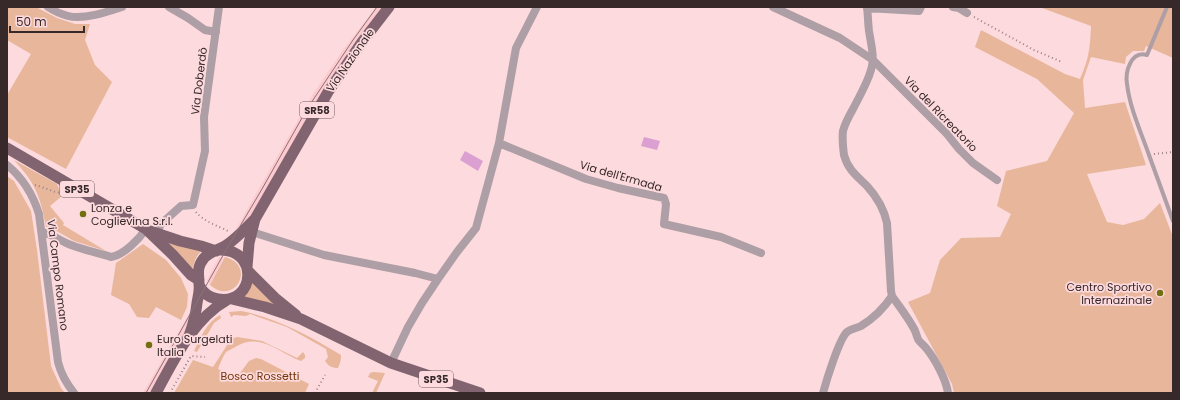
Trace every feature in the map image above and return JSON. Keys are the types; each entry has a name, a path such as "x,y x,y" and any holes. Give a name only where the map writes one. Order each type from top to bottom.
{"main road":[{"name":"Via Nazionale","path":"189,336 194,319 199,282 199,266 204,258 231,242 255,219 328,92 362,42 389,7"},
{"name":"SP35","path":"7,148 152,231 180,241 218,250"},
{"name":"Via Nazionale","path":"156,393 189,336 209,312 217,305 239,295 244,289 247,282 249,243 255,219"},
{"name":"SP35","path":"152,231 199,282"},
{"path":"218,250 226,250 239,255 244,260 247,269"},
{"name":"SP35","path":"247,269 275,298 301,319"},
{"path":"199,282 208,295 213,298 229,299"},
{"name":"SP35","path":"229,299 265,307 301,319 391,364 460,390 480,393"}],"street":[{"path":"48,7 70,17 86,16 122,7"},
{"path":"169,7 205,30 216,32"},
{"name":"Via Doberdò","path":"193,205 205,151 204,117 219,7"},
{"path":"391,364 408,327 438,278 476,228 500,143 516,48 537,7"},
{"name":"Via del Ricreatorio","path":"773,7 840,38 872,60 947,134 959,150 973,163 997,180"},
{"path":"921,7 919,11 867,8 872,70 843,130 843,144 848,168 876,196 885,215 889,244 892,296 914,327 918,339 931,356 948,388 948,393"},
{"path":"953,7 959,8 967,14"},
{"name":"Via dell'Ermada","path":"500,143 586,179 664,198 666,204 664,224 721,237 761,253"},
{"name":"Via Campo Romano","path":"7,165 26,186 39,214 58,362 61,374 74,393"},
{"path":"42,232 62,242 111,257 122,253 140,237 152,231 161,224 181,206 193,205"},
{"path":"252,232 324,255 438,278"},
{"path":"823,393 836,351 846,333 875,316 884,308 892,296"}],"lane":[{"path":"1167,7 1147,55 1136,55 1132,61 1127,76 1127,84 1136,119 1173,221"}],"path":[{"path":"967,14 1034,50 1062,62"},
{"path":"1149,154 1173,152"},
{"path":"26,186 33,184 64,194"},
{"path":"193,205 198,214 208,221 232,232"},
{"path":"170,393 191,356 205,357"},
{"path":"315,393 325,375"}],"shaded area":[{"path":"376,7 384,7 323,93 297,135 256,209 247,220 236,229 313,94 343,50"},
{"path":"644,137 660,141 657,150 641,146"},
{"path":"465,151 483,161 478,171 460,160"},
{"path":"219,257 225,257 210,285 207,280"},
{"path":"193,307 187,329 151,393 143,393"}],"green space":[{"path":"7,7 36,7 57,18 75,24 90,24 85,40 95,65 112,82 66,169 7,137 7,95 31,54 7,40"},
{"path":"1042,7 1173,7 1173,58 1146,46 1144,51 1133,51 1126,57 1125,64 1091,57 1083,80 1085,108 1125,102 1146,165 1087,174 1107,222 1123,225 1144,219 1160,203 1173,237 1173,393 954,393 952,384 908,302 930,293 940,260 961,238 1000,237 1011,214 997,206 1006,171 1047,161 1074,113 1037,79 975,47 981,30 1065,74 1080,79 1088,53 1091,26"},
{"path":"14,160 57,184 62,196 50,206 64,223 63,225 106,251 74,241 50,227 46,227 38,195 32,183"},
{"path":"7,176 14,181 31,211 51,366 61,388 65,393 7,393"},
{"path":"166,241 202,249 196,258 192,269"},
{"path":"143,244 166,260 181,278 188,294 187,307 181,320 156,307 149,318 137,317 129,304 111,295 116,263"},
{"path":"225,257 235,261 240,268 241,275 239,282 234,288 227,291 219,290 210,285"},
{"path":"251,280 279,306 242,297"},
{"path":"241,311 267,318 293,328 330,348 341,355 338,368 330,366 325,361 328,357 326,349 287,327 250,314 246,316 233,315 231,317 229,312"},
{"path":"220,315 221,318 214,323 197,352 194,351 207,326"},
{"name":"Bosco Rossetti","path":"237,337 262,341 297,358 303,352 305,358 301,361 262,343 254,341 246,342 226,352 218,369 237,377 249,361 256,358 261,359 309,384 305,393 174,393 193,360 213,367 231,339"},
{"path":"370,373 385,373 376,393 372,393 378,381 368,377"}],"tram line":[{"path":"146,393 307,109 377,7"}],"place":[{"name":"Lonza e Coglievina S.r.l.","path":"83,214"},
{"name":"Centro Sportivo Internazinale","path":"1160,293"},
{"name":"Euro Surgelati Italia","path":"149,345"}]}
